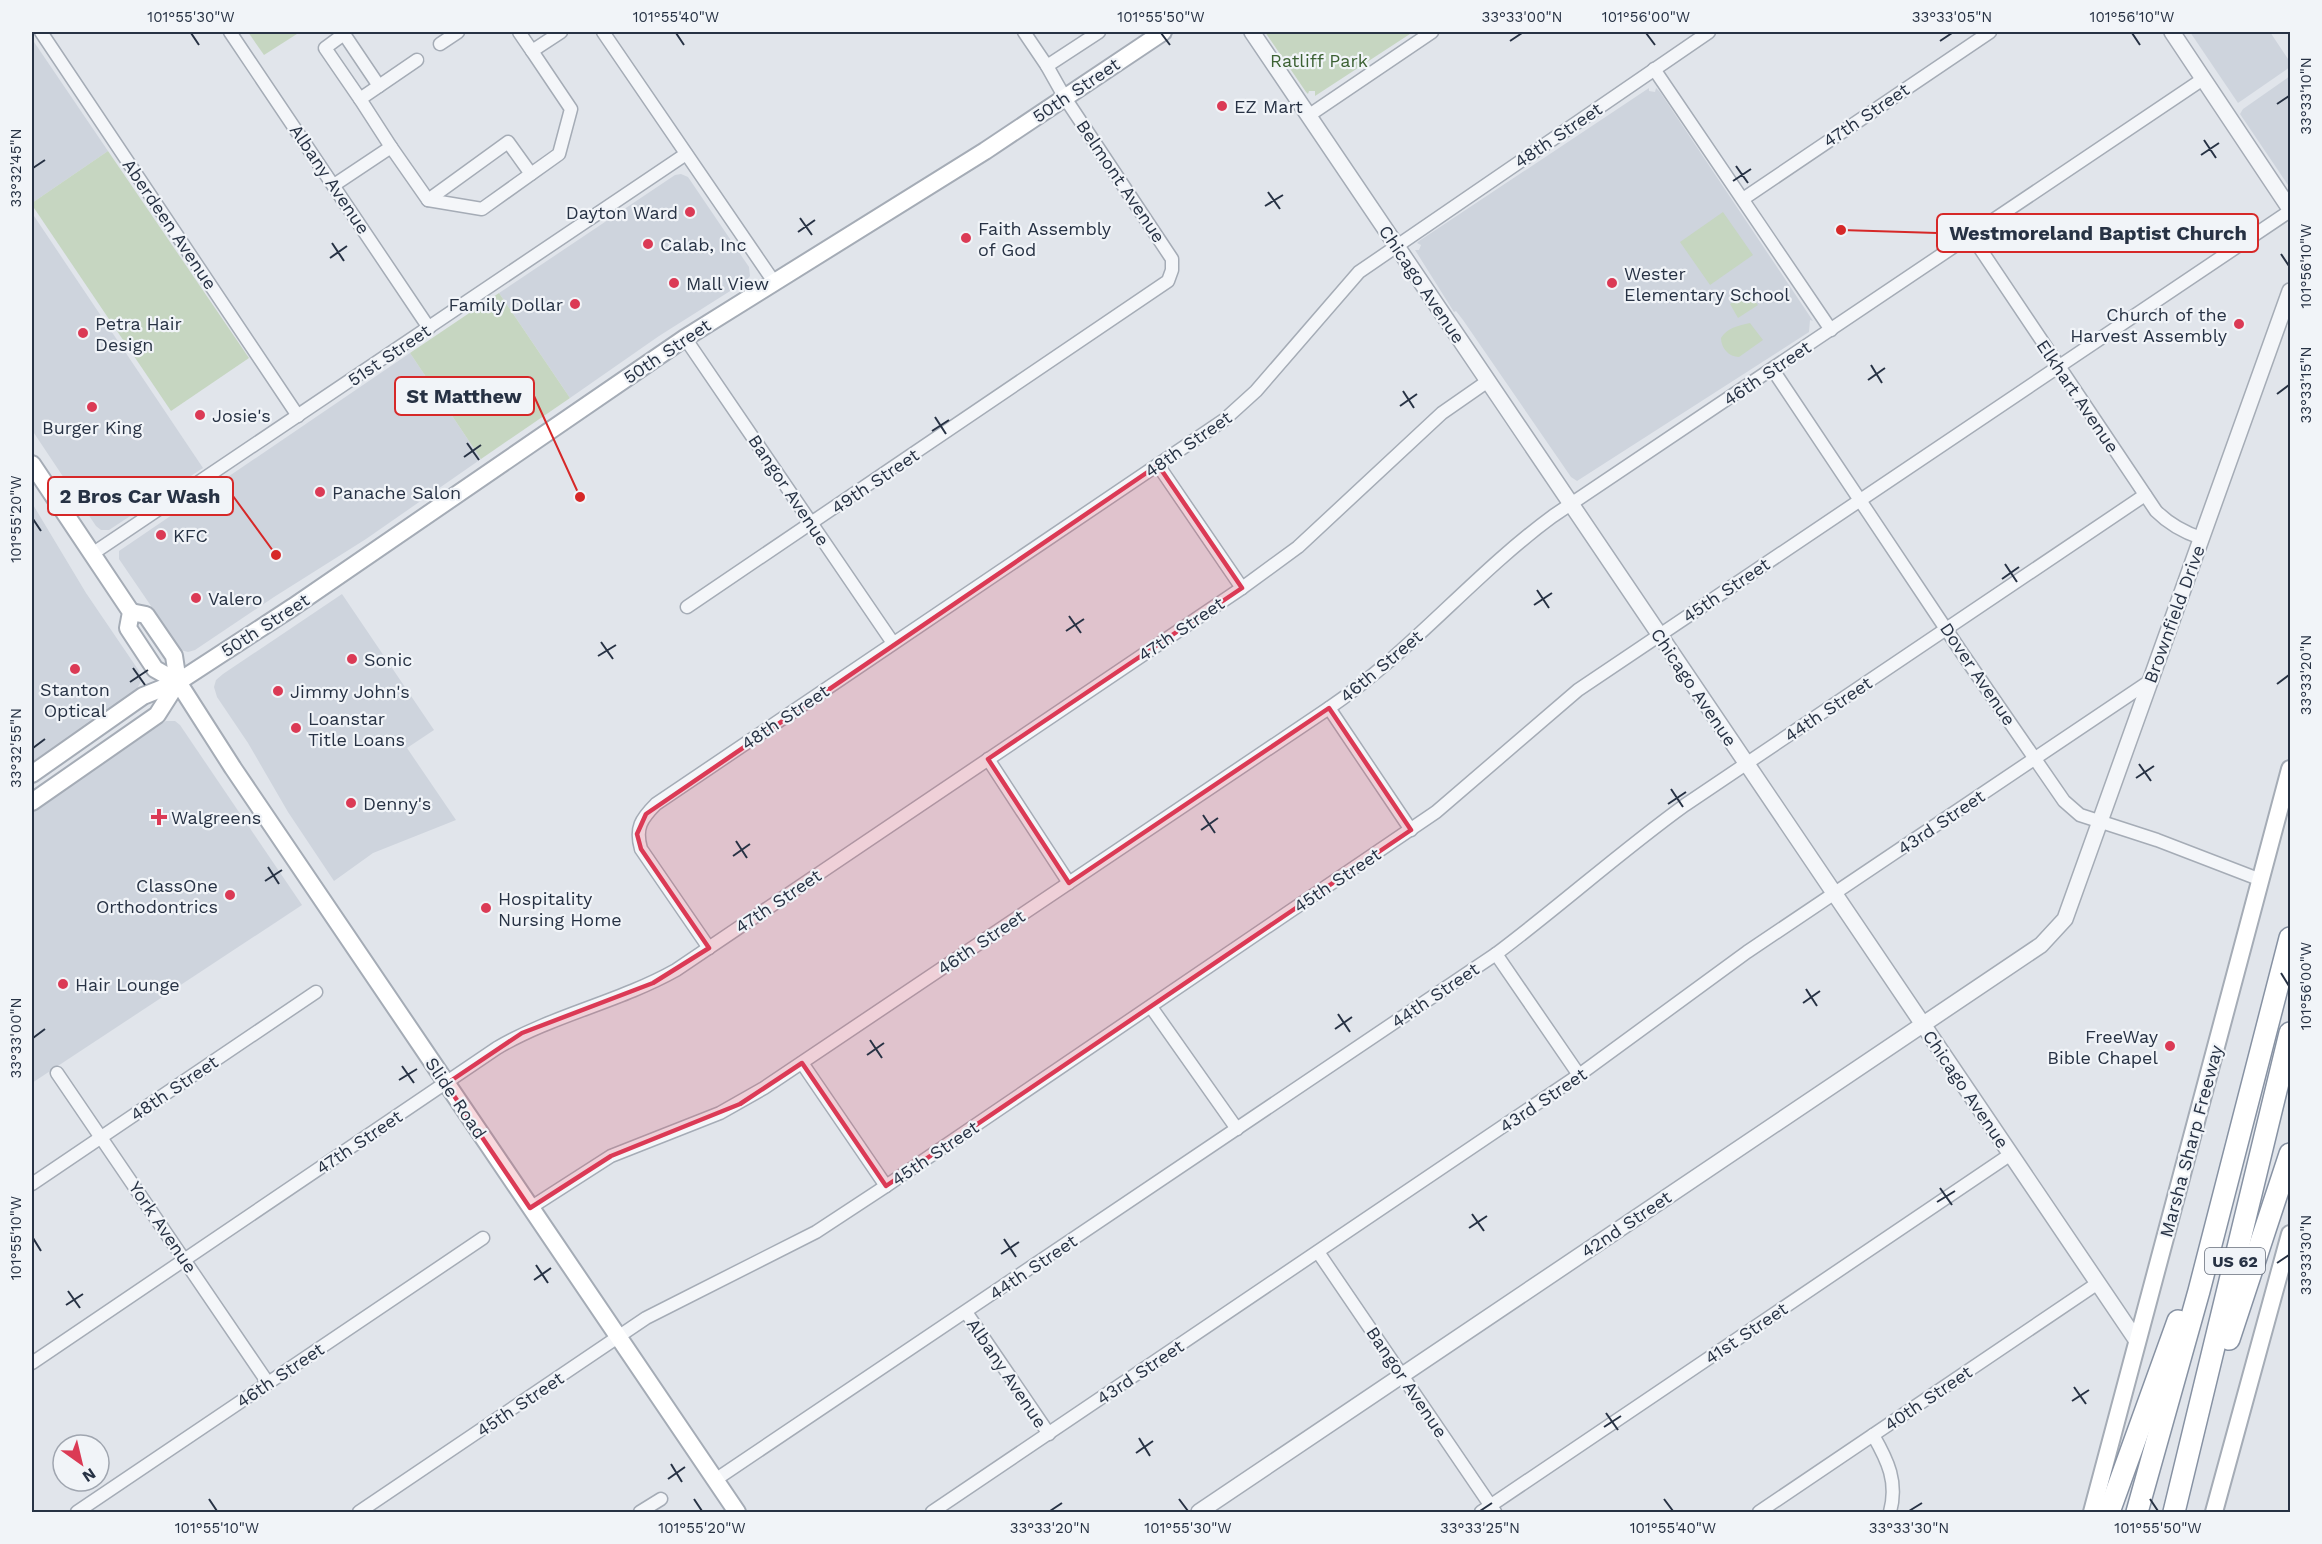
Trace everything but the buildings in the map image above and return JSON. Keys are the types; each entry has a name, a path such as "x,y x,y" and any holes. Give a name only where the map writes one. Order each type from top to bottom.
{"highway":[{"name":"US 62","path":"2138,1512 2199,1291 2290,938"},
{"name":"US 62","path":"2174,1512 2290,1038"},
{"path":"2180,1488 2290,1154"},
{"path":"2109,1512 2177,1322 2199,1291"}],"main road":[{"name":"50th Street","path":"32,774 144,696 178,682 361,561 685,338 979,155 1163,32"},
{"name":"Slide Road","path":"32,464 130,612 128,628 155,669 178,682"},
{"name":"Slide Road","path":"130,612 146,615 174,656 178,682 239,778 737,1512"},
{"name":"50th Street","path":"32,802 157,715 178,682"},
{"name":"Marsha Sharp Freeway","path":"2092,1512 2290,769"},
{"path":"2214,1512 2290,1234"}],"street":[{"name":"Aberdeen Avenue","path":"41,32 298,416"},
{"name":"Albany Avenue","path":"230,32 429,328"},
{"path":"440,44 458,32"},
{"path":"379,86 344,34 325,48 428,200 482,209 559,154 571,109 519,32"},
{"path":"532,51 561,32"},
{"path":"603,32 774,282"},
{"name":"Belmont Avenue","path":"1024,32 1065,98 1162,242 1172,259 1172,267"},
{"path":"1047,66 1099,32"},
{"name":"Chicago Avenue","path":"1252,32 2137,1341"},
{"path":"1308,116 1432,32"},
{"name":"48th Street","path":"709,948 641,849 637,834 645,814 656,804 1224,420 1242,405 1359,272 1709,32"},
{"name":"47th Street","path":"1743,199 1990,32"},
{"path":"2172,32 2290,210"},
{"path":"360,99 417,60"},
{"path":"1654,69 1831,330"},
{"name":"46th Street","path":"530,1208 610,1156 740,1104 1070,883 1329,708 1381,670 1521,539 2203,79"},
{"path":"428,200 508,142 531,174"},
{"path":"334,185 391,147"},
{"name":"51st Street","path":"92,554 686,154"},
{"name":"45th Street","path":"358,1512 646,1318 816,1232 886,1186 1411,830 1469,785 1578,690 2290,210"},
{"name":"Elkhart Avenue","path":"1971,235 2145,495 2166,521 2201,538"},
{"name":"49th Street","path":"687,607 1161,287 1168,281 1172,267"},
{"name":"Brownfield Drive","path":"2053,934 2065,919 2290,291"},
{"name":"Bangor Avenue","path":"685,338 893,643"},
{"name":"Dover Avenue","path":"1773,370 2064,801 2080,815 2157,840 2261,880"},
{"name":"47th Street","path":"32,1363 497,1048 522,1033 653,983 709,948 1242,588 1298,547 1442,413 1488,381"},
{"path":"1158,465 1242,588"},
{"name":"44th Street","path":"715,1480 1496,954 1542,920 1647,833 2145,495"},
{"name":"43rd Street","path":"932,1512 1579,1075 1747,952 2150,681"},
{"path":"1329,708 1411,830"},
{"path":"988,759 1070,883"},
{"name":"42nd Street","path":"1199,1512 2041,945 2053,934"},
{"path":"1496,954 1579,1075"},
{"name":"48th Street","path":"32,1184 316,992"},
{"path":"1151,1007 1237,1129"},
{"path":"802,1063 886,1186"},
{"name":"York Avenue","path":"57,1072 268,1383"},
{"name":"41st Street","path":"1489,1510 2011,1154"},
{"name":"46th Street","path":"77,1512 483,1238"},
{"name":"Bangor Avenue","path":"1318,1252 1402,1375 1489,1510"},
{"name":"40th Street","path":"1759,1512 2098,1283"},
{"name":"Albany Avenue","path":"966,1312 1049,1434"},
{"path":"1873,1435 1892,1473 1894,1485 1890,1512"},
{"path":"640,1512 661,1499"}],"highlighted area":[{"path":"1158,465 1242,588 988,759 1069,883 1329,708 1411,830 886,1186 802,1063 740,1104 611,1156 530,1208 446,1084 522,1033 653,983 709,948 641,849 637,834 646,814"}],"shaded area":[{"path":"2190,32 2270,32 2290,62 2290,67 2238,103"},
{"path":"32,39 108,151 32,203"},
{"path":"2290,76 2290,188 2240,114 2243,109"},
{"name":"Wester Elementary School","path":"1649,88 1649,91 1655,92 1656,88 1660,92 1813,321 1810,320 1809,332 1577,481 1571,477 1463,320 1456,311 1454,312 1415,250 1419,250 1421,245 1417,243 1419,241"},
{"path":"681,174 688,177 749,267 750,276 746,281 659,336 570,398 499,293 675,175"},
{"path":"32,213 203,468 109,530 101,530 96,526 32,430"},
{"path":"410,353 481,459 366,539 195,650 188,652 181,650 119,559 119,551"},
{"path":"32,503 86,593 139,671 141,681 135,693 32,763"},
{"path":"342,594 434,730 407,748 456,820 373,853 334,881 288,812 248,743 217,697 214,687 216,680 223,674"},
{"path":"166,721 175,721 180,725 302,905 32,1083 32,812"}],"green space":[{"path":"248,32 300,32 264,55"},
{"name":"Ratliff Park","path":"1265,32 1413,32 1315,96 1315,91 1309,91 1308,94 1306,92"},
{"path":"108,151 249,358 171,411 32,205"},
{"path":"1723,212 1753,255 1710,285 1680,242"},
{"path":"1747,292 1758,305 1738,318 1730,304"},
{"path":"499,293 570,398 481,459 410,353"},
{"path":"1750,323 1763,340 1739,357 1729,354 1722,345 1721,338 1730,329"}],"place":[{"name":"EZ Mart","path":"1222,106"},
{"name":"Dayton Ward","path":"690,212"},
{"name":"Westmoreland Baptist Church","path":"1841,230"},
{"name":"Faith Assembly of God","path":"966,238"},
{"name":"Calab, Inc","path":"648,244"},
{"name":"Mall View","path":"674,283"},
{"name":"Wester Elementary School","path":"1612,283"},
{"name":"Family Dollar","path":"575,304"},
{"name":"Church of the Harvest Assembly","path":"2239,324"},
{"name":"Petra Hair Design","path":"83,333"},
{"name":"Burger King","path":"92,407"},
{"name":"Josie's","path":"200,415"},
{"name":"Panache Salon","path":"320,492"},
{"name":"St Matthew","path":"580,497"},
{"name":"KFC","path":"161,535"},
{"name":"2 Bros Car Wash","path":"276,555"},
{"name":"Valero","path":"196,598"},
{"name":"Sonic","path":"352,659"},
{"name":"Stanton Optical","path":"75,669"},
{"name":"Jimmy John's","path":"278,691"},
{"name":"Loanstar Title Loans","path":"296,728"},
{"name":"Denny's","path":"351,803"},
{"name":"Walgreens","path":"159,817"},
{"name":"ClassOne Orthodontrics","path":"230,895"},
{"name":"Hospitality Nursing Home","path":"486,908"},
{"name":"Hair Lounge","path":"63,984"},
{"name":"FreeWay Bible Chapel","path":"2170,1046"}]}
